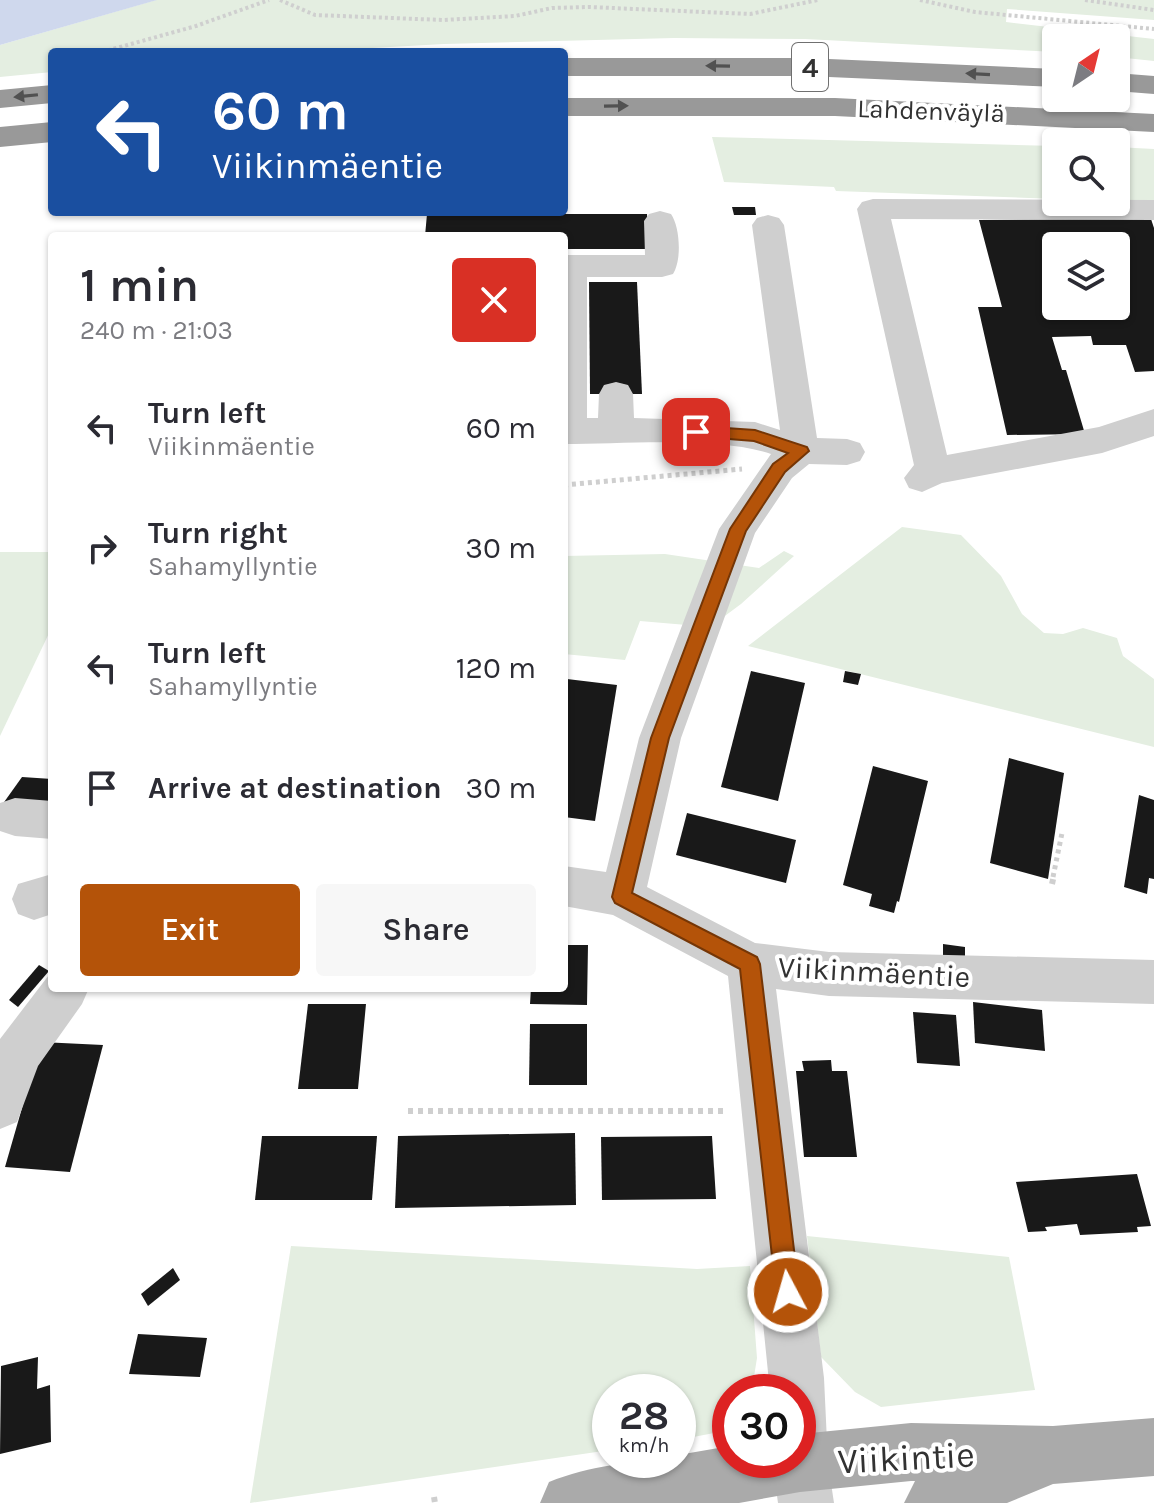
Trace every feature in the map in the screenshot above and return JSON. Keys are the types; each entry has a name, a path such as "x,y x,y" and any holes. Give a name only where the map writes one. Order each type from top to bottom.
{"highway":[{"name":"Lahdenväylä","path":"568,67 806,67 1042,77"},
{"path":"1130,83 1154,85"},
{"path":"0,99 48,94"},
{"name":"Lahdenväylä","path":"568,107 835,107 1154,123"},
{"path":"0,137 48,132"}],"main road":[{"name":"Viikintie","path":"570,1503 803,1483 911,1452 1053,1455 1154,1447"},
{"name":"Viikintie","path":"934,1503 1053,1455"}],"street":[{"path":"1154,210 873,209 927,475 1102,440 1154,422"},
{"path":"568,266 662,266 660,221"},
{"path":"622,897 660,738 738,529 790,460 768,225"},
{"path":"616,394 616,431"},
{"path":"568,431 755,435 790,460 847,452"},
{"name":"Viikinmäentie","path":"568,886 622,897 750,964 829,974 1154,982"},
{"path":"750,964 799,1399 803,1483"},
{"path":"0,1105 18,1053 63,992"}],"path":[{"path":"117,48 185,30 269,0"},
{"path":"280,0 315,15 443,20 515,16 552,8 589,7 750,14 818,0"},
{"path":"920,0 975,12 1154,29"},
{"path":"1085,0 1154,10"},
{"path":"568,485 599,485 790,460"},
{"path":"1052,884 1062,833"},
{"path":"408,1111 745,1111 767,1114"}],"shaded area":[{"path":"156,0 1154,0 1154,20 1007,9 1006,22 1042,26 1042,51 805,39 674,38 372,48 48,48 48,72 0,77 0,45"},
{"path":"1130,36 1154,39 1154,61 1130,58"},
{"path":"712,137 1042,146 1042,198 836,191 834,187 724,182"},
{"path":"1130,148 1154,149 1154,202 1130,201"},
{"path":"902,527 961,535 1001,576 1022,614 1044,633 1063,634 1083,628 1117,638 1123,656 1154,679 1154,747 748,646"},
{"path":"784,551 794,556 741,604 710,627 640,621 625,660 568,654 568,556 665,554 759,568"},
{"path":"0,552 48,552 48,635 0,736"},
{"path":"807,1236 1009,1257 1035,1390 881,1407 855,1392 821,1357"},
{"path":"291,1246 697,1269 750,1266 757,1358 754,1374 712,1374 712,1433 696,1436 696,1374 592,1374 592,1453 250,1503"}],"water":[{"path":"0,0 157,0 0,45"}],"building":[{"path":"732,207 755,207 756,215 734,215"},
{"path":"647,214 649,249 568,249 568,232 425,232 427,216"},
{"path":"1151,219 1154,228 1154,371 1135,372 1126,345 1093,345 1091,336 1052,337 1062,370 1066,370 1085,434 1007,435 978,307 1002,307 979,220"},
{"path":"589,282 637,282 642,394 590,394"},
{"path":"751,671 805,683 778,801 721,787"},
{"path":"845,671 861,674 858,685 843,682"},
{"path":"568,679 617,685 595,821 568,818"},
{"path":"1009,758 1064,773 1048,879 990,863"},
{"path":"873,766 928,781 894,913 869,906 872,894 843,885"},
{"path":"22,777 48,779 48,808 2,805"},
{"path":"1139,795 1154,800 1154,879 1149,878 1147,894 1124,887"},
{"path":"687,813 796,840 786,883 676,855"},
{"path":"943,944 965,947 965,959 943,956"},
{"path":"568,945 588,945 587,1005 530,1004 531,992 568,992"},
{"path":"39,965 48,970 18,1007 9,1000"},
{"path":"973,1002 1042,1010 1045,1051 975,1043"},
{"path":"308,1004 366,1004 358,1089 298,1089"},
{"path":"913,1012 956,1015 960,1066 917,1063"},
{"path":"530,1024 587,1024 587,1085 529,1085"},
{"path":"41,1042 103,1045 70,1172 5,1167"},
{"path":"831,1060 832,1071 847,1071 857,1157 804,1157 796,1071 804,1071 802,1061"},
{"path":"575,1133 576,1205 395,1208 398,1136"},
{"path":"262,1136 377,1136 372,1200 255,1200"},
{"path":"712,1136 716,1199 602,1200 601,1137"},
{"path":"1137,1174 1151,1226 1137,1227 1138,1232 1080,1235 1077,1224 1028,1232 1016,1182"},
{"path":"173,1268 180,1280 148,1306 141,1294"},
{"path":"138,1334 207,1338 200,1377 129,1374"},
{"path":"38,1357 37,1389 50,1385 51,1442 0,1454 1,1366"}],"route":[{"path":"696,432 755,435 801,451 779,468 738,529 660,738 622,897 750,964 788,1292"}]}
